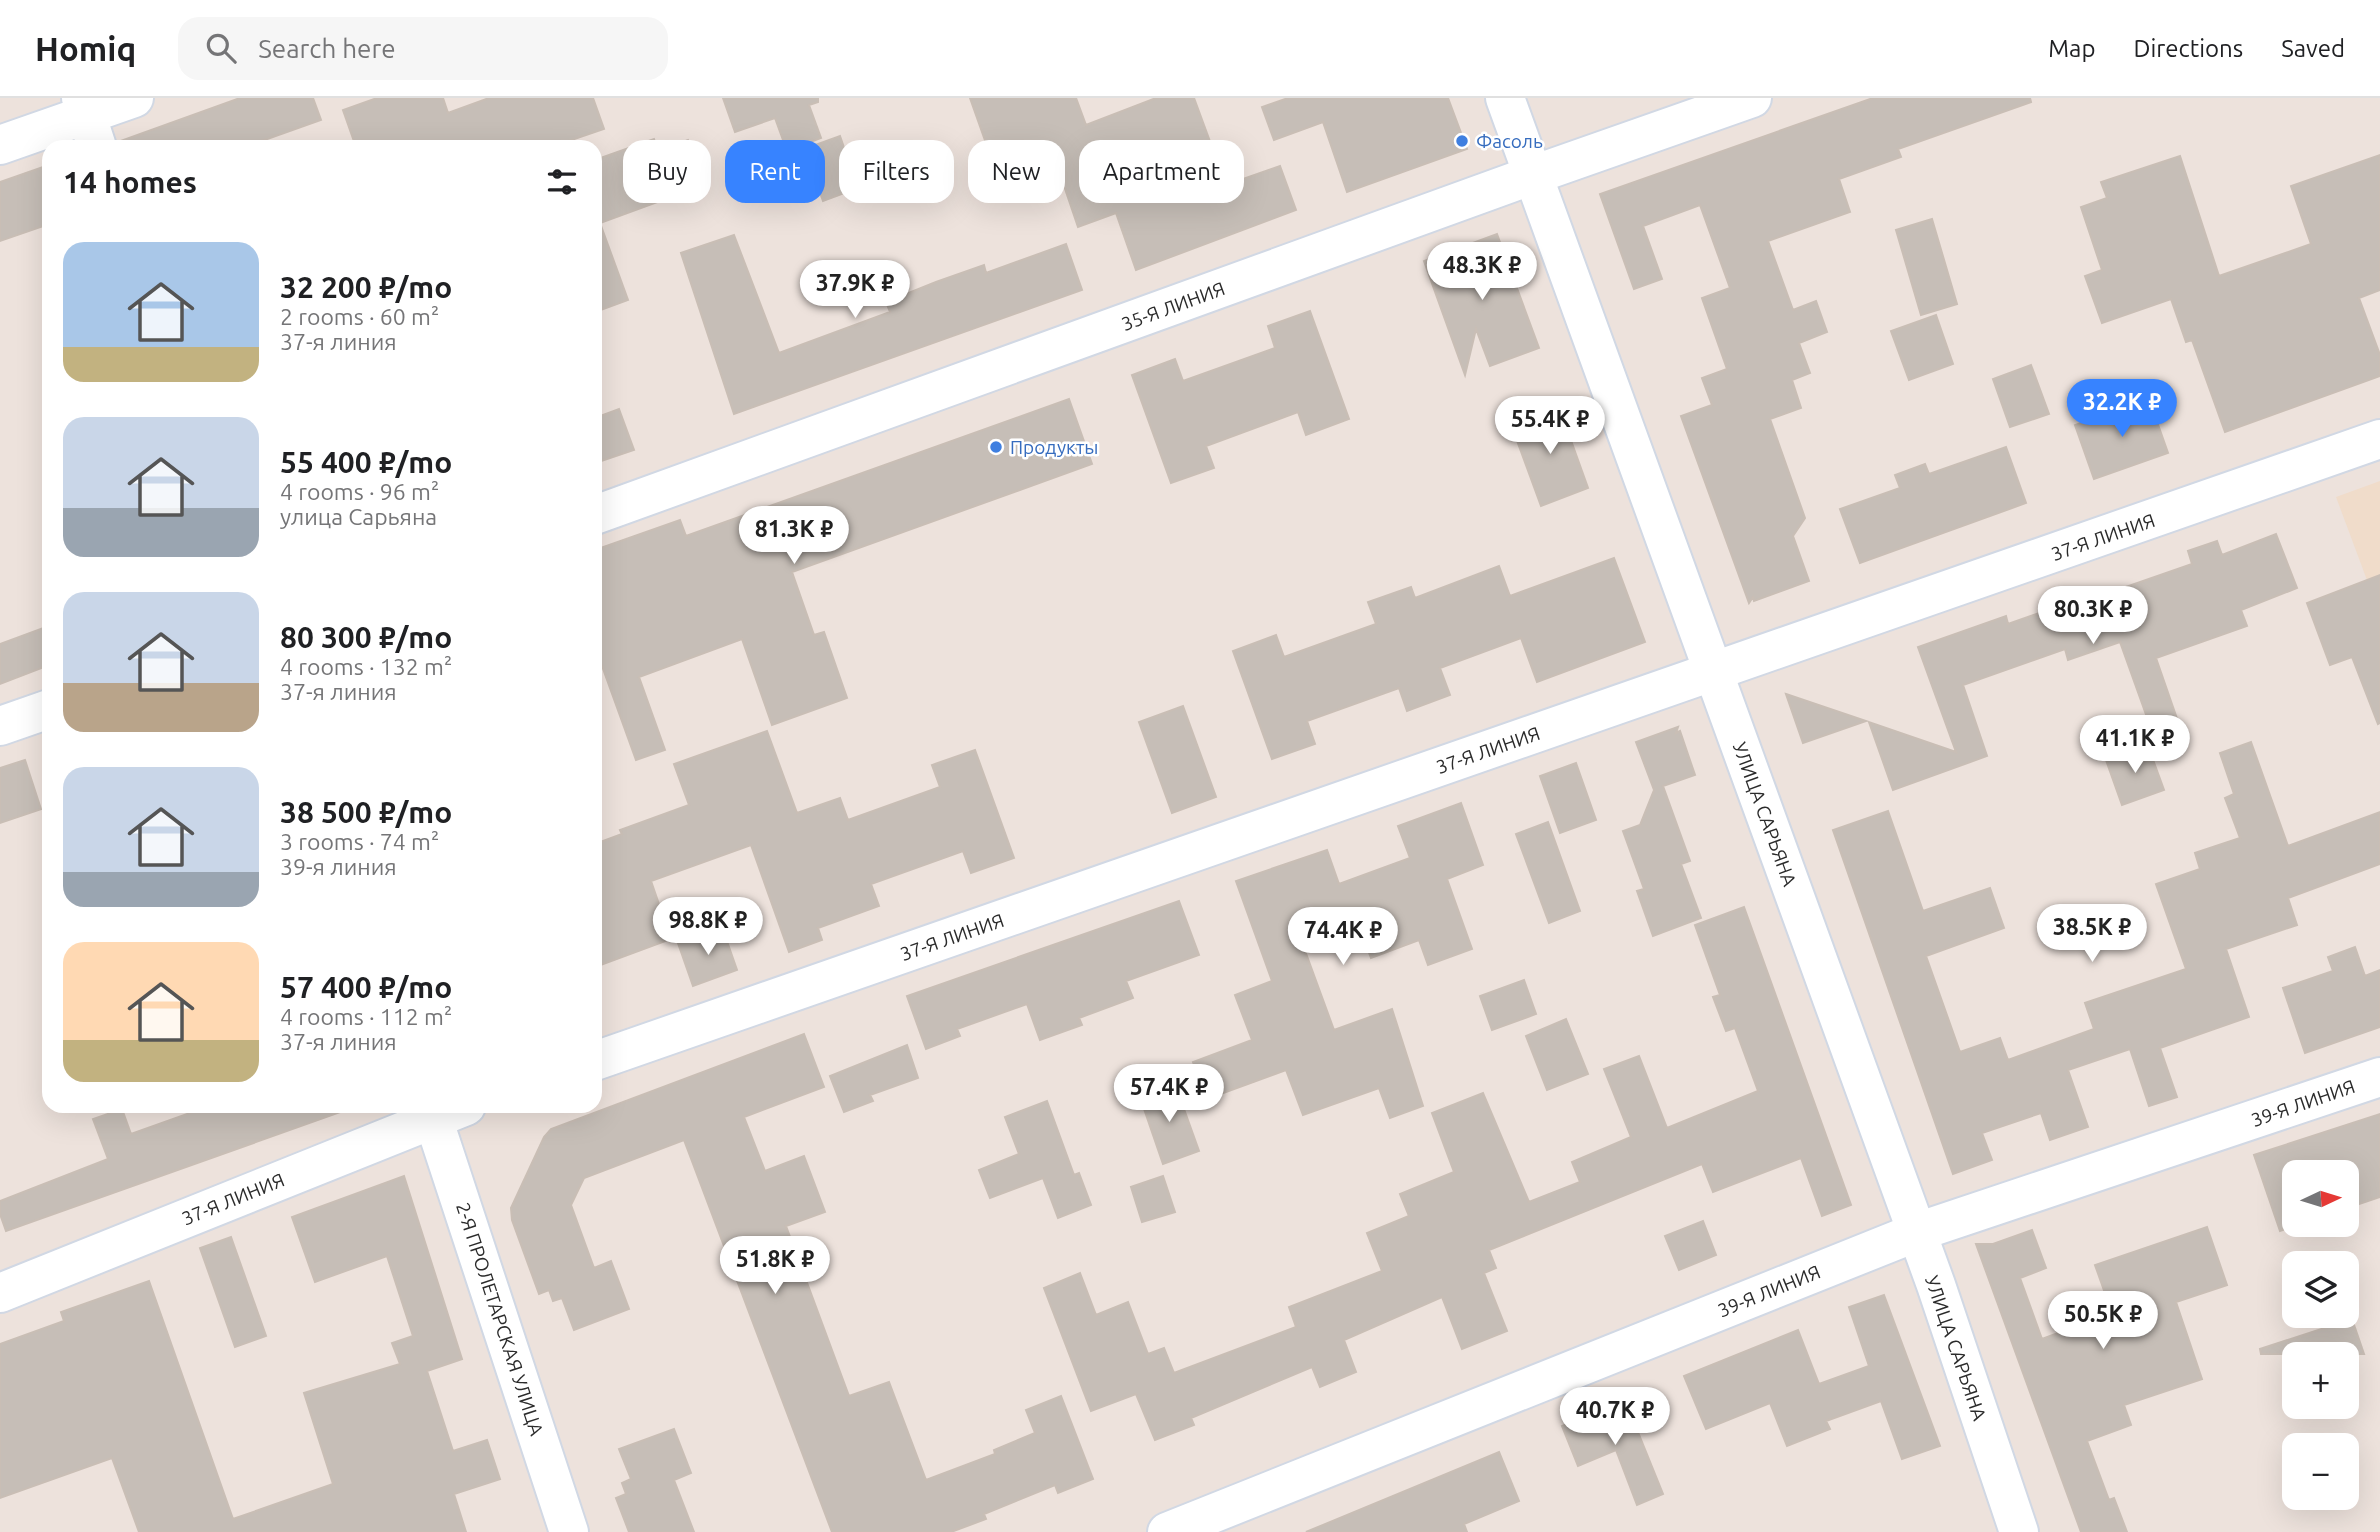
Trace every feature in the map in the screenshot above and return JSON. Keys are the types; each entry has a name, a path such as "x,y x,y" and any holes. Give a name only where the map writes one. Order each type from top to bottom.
{"street":[{"path":"0,145 88,120 134,98"},
{"name":"УЛИЦА САРЬЯНА","path":"1505,98 1916,1232 2019,1532"},
{"name":"35-Я ЛИНИЯ","path":"602,512 1752,98"},
{"name":"37-Я ЛИНИЯ","path":"602,1059 2380,439"},
{"path":"0,726 42,711"},
{"name":"39-Я ЛИНИЯ","path":"1167,1532 1916,1232 2380,1077"},
{"name":"37-Я ЛИНИЯ","path":"0,1293 436,1113"},
{"name":"2-Я ПРОЛЕТАРСКАЯ УЛИЦА","path":"444,1113 569,1532"}],"shaded area":[{"path":"2380,481 2380,615 2336,497"}],"building":[{"path":"240,98 313,98 321,120 264,140 124,140"},
{"path":"377,98 443,98 448,113 489,98 593,98 604,129 572,140 354,140 343,110"},
{"path":"723,98 818,98 818,102 809,105 821,138 783,140 775,118 735,132"},
{"path":"970,98 1076,98 1086,125 1156,98 1194,98 1209,140 1079,140 1079,203 1244,203 1244,179 1280,166 1296,210 1136,270 1116,213 1078,227 1065,189 1065,140 985,140"},
{"path":"1288,98 1448,98 1467,149 1347,192 1323,122 1274,140 1262,107"},
{"path":"1873,98 2030,98 2031,102 1898,149 1901,157 1839,179 1850,212 1768,241 1793,310 1816,301 1827,332 1799,343 1810,373 1792,380 1801,408 1770,419 1805,518 1793,536 1809,581 1754,601 1753,597 1749,603 1681,416 1712,405 1702,378 1727,369 1702,298 1730,288 1700,205 1643,226 1662,279 1634,289 1600,194"},
{"path":"840,136 841,140 839,140 839,195 825,200 825,141"},
{"path":"623,150 623,203 655,203 602,222 602,158"},
{"path":"2380,155 2380,290 2359,298 2380,355 2380,376 2225,432 2192,340 2186,342 2171,299 2102,323 2085,276 2102,270 2081,207 2107,198 2101,182 2180,156 2219,276 2311,244 2291,186"},
{"path":"42,167 42,226 0,241 0,182"},
{"path":"1932,219 1957,304 1921,315 1896,230"},
{"path":"602,228 628,300 602,309"},
{"path":"1497,234 1539,348 1490,366 1476,329 1465,375 1424,261"},
{"path":"734,235 779,353 890,312 886,302 936,282 984,265 986,273 1066,244 1082,290 734,414 681,253"},
{"path":"1310,311 1349,419 1306,435 1298,412 1206,446 1214,468 1171,483 1132,375 1175,359 1183,381 1275,348 1268,326"},
{"path":"1936,315 1953,364 1909,380 1891,331"},
{"path":"2031,365 2049,414 2010,427 1993,379"},
{"path":"1069,399 1092,464 792,572 814,635 824,632 847,698 772,725 742,639 639,677 665,750 636,760 602,666 602,548 680,520 686,536"},
{"path":"2149,399 2168,453 2094,479 2075,425"},
{"path":"1559,407 1588,488 1541,506 1511,424"},
{"path":"619,409 634,450 602,461 602,415"},
{"path":"2006,447 2026,503 1860,563 1840,509 1900,488 1895,475 1925,464 1929,474"},
{"path":"2276,534 2297,588 2241,610 2247,626 2156,658 2184,739 2158,748 2120,642 2068,660 2065,649 1963,685 1987,756 1893,790 1869,722 1956,752 1918,647 2006,616 2008,624 2099,592 2100,596 2192,564 2188,551 2217,541 2222,555"},
{"path":"1614,558 1645,642 1537,682 1521,638 1440,668 1450,695 1407,711 1399,688 1307,721 1315,744 1272,759 1233,651 1276,635 1284,657 1376,624 1368,602 1411,587 1415,598 1499,566 1510,596"},
{"path":"2380,575 2378,724 2352,657 2330,665 2307,603"},
{"path":"42,629 42,668 0,684 0,644"},
{"path":"1786,694 1866,721 1803,743"},
{"path":"1183,706 1216,797 1172,813 1139,722"},
{"path":"1678,727 1676,733 1680,731 1695,775 1663,786 1690,861 1681,864 1701,918 1653,936 1637,891 1644,889 1623,831 1640,825 1654,790 1636,742"},
{"path":"767,731 797,813 840,798 848,820 940,787 932,765 975,750 1014,858 971,873 963,851 871,884 879,906 818,928 822,940 789,952 751,845 651,881 671,939 602,964 602,841 622,834 620,830 689,805 674,764"},
{"path":"2251,742 2288,846 2380,812 2380,864 2288,898 2297,925 2226,949 2249,1017 2160,1048 2177,1097 2149,1106 2130,1049 2068,1070 2088,1127 2050,1140 2041,1113 1982,1133 1992,1160 1953,1174 1833,830 1888,811 1923,911 1990,888 2004,928 1926,956 1960,1052 2000,1038 2008,1060 2094,1029 2085,1003 2186,969 2156,884 2200,869 2195,853 2240,838 2225,798 2234,794 2220,753"},
{"path":"2148,746 2164,790 2122,805 2106,760"},
{"path":"25,760 41,809 0,823 0,768"},
{"path":"1576,763 1596,820 1560,833 1540,776"},
{"path":"1461,803 1483,865 1447,879 1472,949 1428,965 1419,940 1371,958 1356,917 1300,937 1334,1030 1392,1009 1423,1106 1390,1118 1379,1088 1303,1115 1286,1070 1207,1099 1193,1062 1252,1040 1235,995 1272,981 1236,881 1327,850 1339,884 1410,858 1398,826"},
{"path":"1548,822 1580,911 1549,923 1516,834"},
{"path":"1179,901 1199,955 1126,981 1133,998 1079,1018 1082,1025 1040,1040 1027,1004 957,1029 960,1036 926,1049 907,996"},
{"path":"1744,907 1851,1205 1822,1216 1801,1158 1713,1192 1702,1164 1489,1250 1496,1268 1484,1273 1507,1331 1462,1349 1442,1297 1344,1340 1356,1372 1320,1387 1312,1367 1191,1418 1194,1425 1155,1440 1136,1394 1091,1411 1044,1288 1080,1273 1096,1315 1128,1302 1148,1354 1164,1348 1174,1373 1296,1327 1289,1307 1382,1271 1367,1233 1409,1216 1400,1194 1454,1172 1432,1113 1483,1093 1529,1202 1580,1182 1572,1162 1631,1137 1604,1069 1639,1056 1667,1128 1758,1091 1735,1028 1726,1031 1713,997 1720,995 1695,925"},
{"path":"722,927 737,970 693,986 678,943"},
{"path":"2355,947 2365,976 2380,970 2380,1027 2305,1053 2283,988 2333,971 2328,957"},
{"path":"1524,980 1536,1014 1492,1030 1480,996"},
{"path":"1566,1019 1588,1074 1547,1090 1526,1036"},
{"path":"804,1034 824,1087 744,1117 765,1171 804,1156 825,1212 786,1226 849,1396 889,1382 926,1480 995,1454 994,1450 1035,1433 1026,1410 1061,1396 1093,1479 1058,1493 1055,1485 984,1514 986,1519 951,1532 832,1532 684,1140 584,1178 571,1205 594,1268 611,1261 629,1309 574,1330 562,1298 553,1301 549,1290 539,1294 512,1220 511,1208 544,1137 551,1129 594,1113 602,1113 602,1110"},
{"path":"907,1045 918,1078 870,1095 873,1101 844,1112 830,1076"},
{"path":"1175,1084 1199,1151 1163,1164 1140,1097"},
{"path":"1047,1101 1074,1175 1079,1173 1091,1205 1058,1218 1043,1178 990,1198 979,1170 1019,1154 1005,1117"},
{"path":"110,1113 123,1113 131,1134 190,1113 338,1113 6,1231 0,1214 0,1201 108,1159 93,1119"},
{"path":"2380,1114 2380,1197 2359,1204 2359,1160 2282,1160 2280,1231 2254,1155"},
{"path":"404,1176 462,1359 427,1371 453,1451 487,1440 500,1479 454,1494 466,1532 139,1532 112,1458 0,1498 0,1344 64,1321 61,1312 149,1281 233,1519 333,1484 304,1393 400,1364 392,1343 413,1336 387,1256 315,1282 292,1217"},
{"path":"1163,1176 1175,1212 1142,1222 1131,1187"},
{"path":"1703,1221 1716,1255 1679,1270 1665,1236"},
{"path":"2207,1227 2227,1285 2176,1302 2202,1379 2124,1405 2131,1425 2087,1441 2109,1500 2114,1498 2127,1532 2081,1532 1976,1244 1993,1244 2032,1230 2046,1268 2020,1278 2042,1339 2112,1313 2095,1265"},
{"path":"231,1237 266,1336 235,1347 200,1248"},
{"path":"1884,1295 1940,1446 1902,1459 1881,1401 1826,1421 1830,1429 1787,1446 1770,1403 1706,1429 1684,1376 1798,1330 1819,1384 1869,1366 1849,1307"},
{"path":"2324,1328 2355,1328 2364,1354 2359,1354 2359,1342 2282,1342 2282,1354 2261,1354 2260,1349"},
{"path":"1625,1400 1663,1494 1637,1505 1616,1450 1578,1466 1562,1426"},
{"path":"674,1429 691,1473 674,1480 694,1532 629,1532 616,1498 626,1494 622,1483 631,1479 619,1449"},
{"path":"1499,1452 1519,1501 1464,1524 1467,1532 1306,1532"}],"place":[{"name":"Фасоль","path":"1462,141"},
{"name":"Продукты","path":"996,447"}]}
